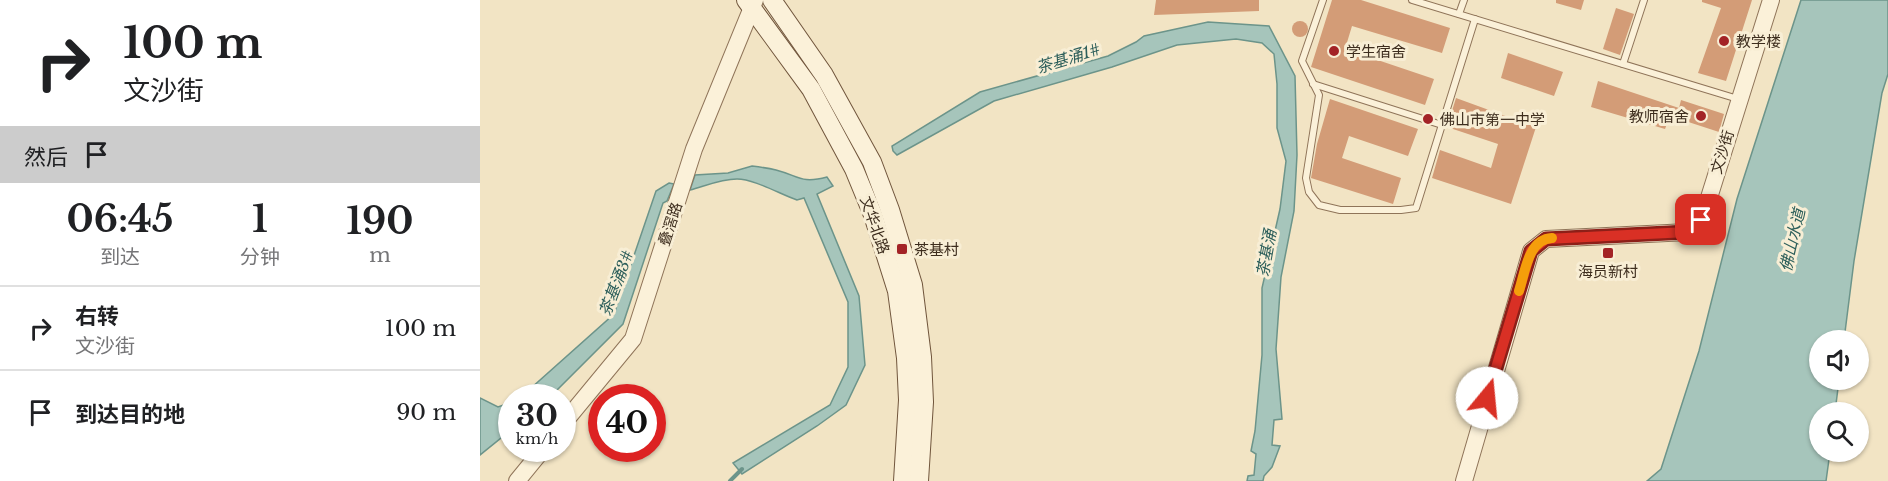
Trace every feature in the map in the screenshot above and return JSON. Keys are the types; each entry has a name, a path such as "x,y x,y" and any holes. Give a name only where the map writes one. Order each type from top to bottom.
{"main road":[{"name":"文华北路","path":"772,0 824,75 872,162 890,210 913,285 922,357 924,402 919,481"},
{"name":"文华北路","path":"751,2 811,89 854,169 877,226 897,291 906,358 908,400 903,481"}],"street":[{"name":"文沙街","path":"1464,481 1531,251 1546,239 1688,232 1701,220 1771,0"},
{"name":"叠滘路","path":"576,408 633,339 694,149 751,2"},
{"path":"517,481 533,462"}],"lane":[{"path":"1323,0 1302,61 1319,95 1306,178 1309,192 1319,205 1340,210 1416,208 1475,19"},
{"path":"1412,0 1739,99"},
{"path":"1459,14 1464,0"},
{"path":"1623,64 1644,0"},
{"path":"1313,84 1442,125"}],"water":[{"name":"佛山水道","path":"1801,0 1888,0 1888,74 1882,93 1854,261 1845,330 1809,330 1809,390 1838,390 1836,402 1809,402 1809,462 1829,462 1826,481 1647,481 1661,469 1699,351 1737,199"},
{"path":"1208,22 1269,26 1295,76 1297,155 1294,211 1281,277 1276,349 1282,419 1274,420 1272,445 1280,446 1272,467 1264,476 1263,481 1247,481 1248,476 1254,475 1256,454 1251,451 1262,355 1262,288 1280,209 1286,161 1277,128 1274,54 1262,43 1236,39 1177,45 1112,67 994,101 897,155 892,146 980,92 1108,56 1144,36"},
{"path":"752,166 811,180 827,177 833,186 817,194 859,296 865,365 846,405 742,474 733,463 830,405 848,367 848,302 804,198 797,200 759,184 737,179 719,181 690,190 695,175 728,173"},
{"path":"669,183 674,184 667,201 663,203 623,324 563,384 536,384 614,314 656,191"},
{"path":"480,398 498,407 498,440 480,455"}],"building":[{"path":"1156,0 1259,0 1259,11 1154,15"},
{"name":"学生宿舍","path":"1332,0 1361,0 1450,28 1442,53 1352,26 1345,49 1434,79 1425,105 1311,67"},
{"path":"1556,0 1584,0 1581,10 1556,3"},
{"name":"教学楼","path":"1702,0 1752,0 1726,81 1698,73 1721,8 1702,2"},
{"path":"1616,8 1634,14 1620,55 1603,49"},
{"path":"1300,21 1308,29 1300,37 1292,29"},
{"path":"1508,53 1563,72 1554,96 1501,78"},
{"path":"1598,81 1679,108 1681,100 1724,114 1719,132 1670,116 1665,129 1591,107"},
{"path":"1456,98 1536,127 1511,204 1432,178 1440,150 1491,168 1498,144 1447,127"},
{"name":"学生宿舍","path":"1330,99 1418,129 1408,156 1349,136 1342,158 1401,178 1393,204 1311,178 1317,144"}],"waterway":[{"name":"茶基涌1#","path":"730,481 742,469"}],"slow traffic":[{"path":"1519,291 1531,251 1546,239 1552,238"}],"place":[{"name":"教学楼","path":"1724,41"},
{"name":"学生宿舍","path":"1334,51"},
{"name":"教师宿舍","path":"1701,116"},
{"name":"佛山市第一中学","path":"1428,119"},
{"name":"茶基村","path":"902,249"},
{"name":"海员新村","path":"1608,253"}],"route":[{"path":"1487,398 1531,251 1546,239 1688,232 1701,220"}],"water label":[{"name":"茶基涌","path":"1266,253"},
{"name":"茶基涌3#","path":"616,283"}]}
